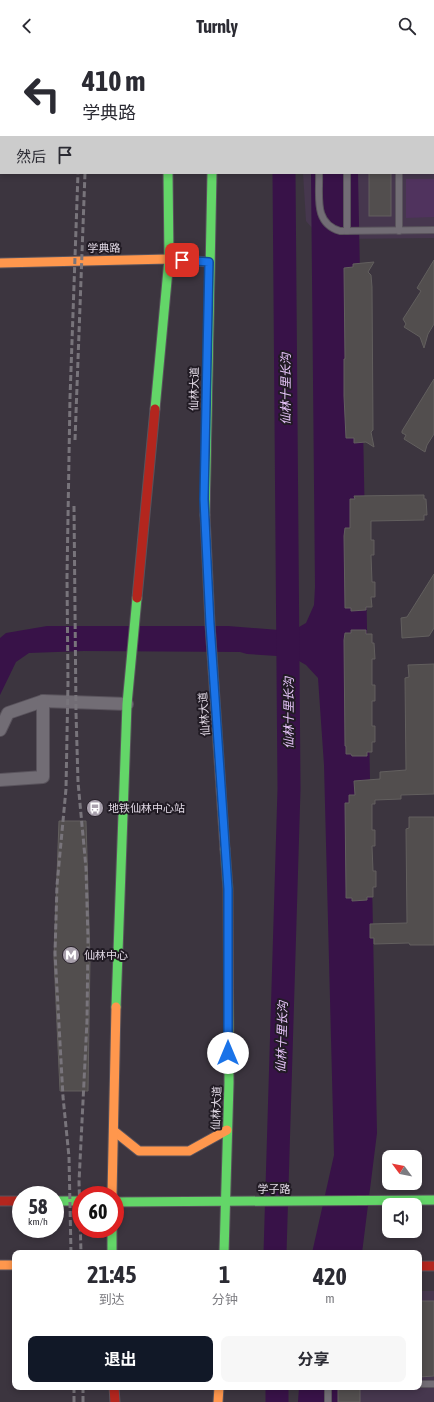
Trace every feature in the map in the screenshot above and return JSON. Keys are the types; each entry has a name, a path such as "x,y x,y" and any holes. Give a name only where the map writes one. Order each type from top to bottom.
{"main road":[{"path":"112,1186 117,956 126,704 169,259 168,174"},
{"name":"仙林大道","path":"212,174 204,499 210,624 228,889 228,1083 224,1250"},
{"name":"学典路","path":"0,263 169,259 209,262"},
{"path":"114,1131 139,1151 188,1151 227,1130"},
{"name":"学子路","path":"124,1202 434,1200"},
{"path":"0,1201 12,1201"},
{"path":"112,1238 112,1250"},
{"path":"0,1265 12,1265"},
{"path":"422,1266 434,1266"},
{"path":"114,1390 115,1402"},
{"path":"218,1390 218,1402"}],"street":[{"path":"0,780 43,777 43,701"},
{"path":"0,730 8,712 43,701 126,704"}],"lane":[{"path":"320,174 320,211 322,217 329,226 340,231 434,230"},
{"path":"347,174 347,231"},
{"path":"399,174 399,231"},
{"path":"422,1384 434,1384"},
{"path":"328,1390 328,1402"}],"shaded area":[{"path":"303,174 434,174 434,238 334,239 318,235 306,221"},
{"path":"311,174 358,174 377,1133 362,1250 313,1250 334,1155 324,765 318,678 306,665 292,657 247,654 240,652 84,651 29,653 16,662 0,695 0,638 6,633 47,626 228,626 292,631 306,623 314,605"},
{"path":"406,179 434,179 434,217 406,218"},
{"path":"422,1291 434,1291 434,1402 310,1402 310,1390 422,1390"},
{"path":"299,1390 345,1390 343,1402 298,1402"}],"building":[{"path":"369,174 391,174 391,216 369,216"},
{"path":"434,260 434,324 428,334 424,348 420,337 404,327 406,324 403,319 421,291 417,288"},
{"path":"374,262 368,272 371,275 372,287 373,430 371,432 374,447 366,442 354,443 354,438 346,438 344,396 344,268 353,267 353,264"},
{"path":"434,379 434,434 427,445 425,452 404,439 406,435 402,433 402,431"},
{"path":"424,495 424,499 426,499 427,515 424,515 424,520 371,521 371,540 374,540 374,555 371,555 372,582 375,582 375,597 371,597 372,607 366,607 366,610 351,611 351,608 345,608 344,536 345,528 350,528 350,499 355,499 354,496"},
{"path":"434,574 434,628 429,636 402,638 401,618 407,617"},
{"path":"351,630 366,630 366,634 372,634 372,643 374,643 375,659 372,659 372,685 375,685 375,701 372,701 372,726 375,726 375,742 372,742 372,752 367,752 367,756 352,756 351,754 346,754 344,640 345,633 351,633"},
{"path":"434,664 434,794 401,795 401,799 375,800 375,804 372,804 372,830 375,830 375,846 372,846 373,871 376,871 376,887 373,887 373,897 367,897 367,900 352,901 352,898 346,898 345,803 349,803 349,795 355,795 354,781 380,779 380,772 406,770 405,678 409,677 408,665"},
{"path":"409,817 434,817 434,945 410,945 409,943 374,944 374,938 370,938 370,924 407,923 406,829 409,828"},
{"name":"仙林中心","path":"59,821 86,821 90,959 88,1091 60,1091 54,958"},
{"path":"422,1301 434,1301 434,1376 422,1377"},
{"path":"338,1390 360,1390 360,1402 338,1402"}],"waterway":[{"name":"仙林十里长沟","path":"275,1250 289,789 284,174"},
{"name":"仙林十里长沟","path":"277,1390 277,1402"}],"railway":[{"path":"71,1250 69,1157 63,1097 55,953 57,885 66,789 70,398 78,174"},
{"path":"75,440 85,174"},
{"path":"74,506 78,782 86,868 88,939 87,1021 79,1182 81,1250"},
{"path":"74,1390 74,1402"},
{"path":"83,1390 83,1402"}],"traffic: fast":[{"path":"155,409 169,259 168,174"},
{"path":"205,515 212,174"},
{"path":"116,1007 127,704 137,598"},
{"path":"224,1250 229,1083 228,889 225,849"},
{"path":"124,1202 434,1200"},
{"path":"64,1201 72,1201"},
{"path":"112,1238 112,1250"}],"traffic: slow":[{"path":"0,263 169,259 209,262"},
{"path":"205,515 210,624 225,849"},
{"path":"112,1186 116,1007"},
{"path":"114,1131 139,1151 189,1151 227,1130"},
{"path":"0,1265 12,1265"},
{"path":"218,1402 219,1390"}],"traffic: jam":[{"path":"137,598 155,409"},
{"path":"0,1201 12,1201"},
{"path":"422,1266 434,1266"},
{"path":"114,1390 115,1402"}],"place":[{"name":"地铁仙林中心站","path":"95,808"},
{"name":"仙林中心","path":"71,955"}],"route":[{"path":"182,260 209,262 204,499 210,624 228,889 228,1053"}]}
